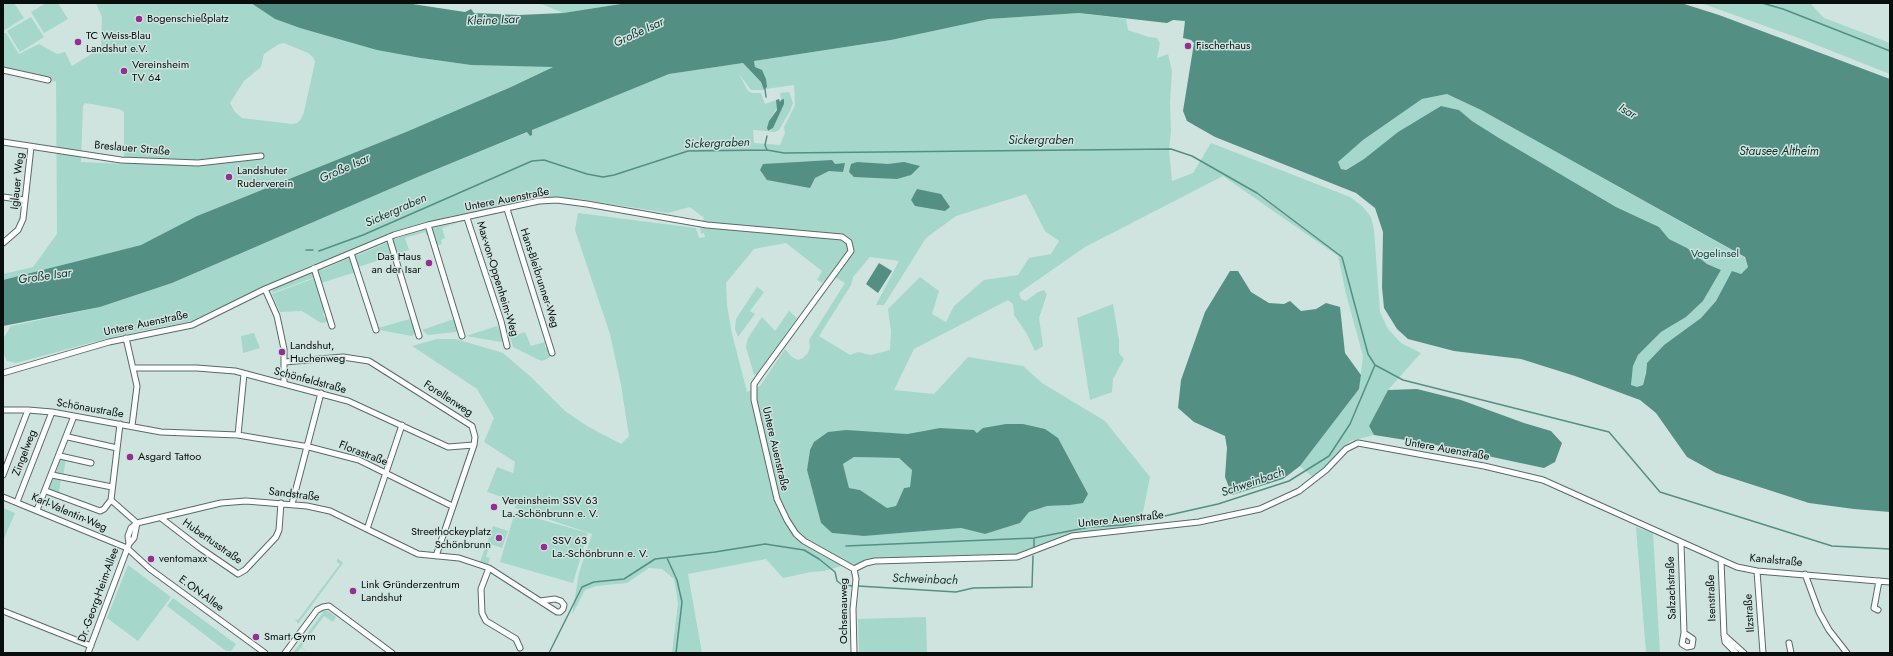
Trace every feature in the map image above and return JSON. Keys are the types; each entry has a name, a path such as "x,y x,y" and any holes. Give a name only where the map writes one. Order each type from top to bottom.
{"street":[{"path":"3,70 48,80"},
{"name":"Breslauer Straße","path":"3,142 121,160 173,163 214,162 261,156"},
{"name":"Iglauer Weg","path":"3,243 18,230 23,219 31,147"},
{"path":"3,197 24,200"},
{"name":"Untere Auenstraße","path":"3,373 126,338 192,325 265,289 389,237 428,225 467,218 540,201 557,200 707,225 834,236 847,240 851,245 851,251 754,384 754,400 777,499 787,520 796,534 804,541 854,570 866,563 874,561 1017,557 1079,535 1199,522 1260,509 1299,491 1326,470 1346,449 1358,443 1484,466 1543,480 1655,531"},
{"name":"Hans-Bleibrunner-Weg","path":"507,209 552,352"},
{"name":"Max-von-Oppenheim-Weg","path":"467,218 501,321 507,346"},
{"path":"428,225 462,336"},
{"path":"389,237 420,336"},
{"path":"351,253 376,330"},
{"path":"314,268 332,326"},
{"path":"265,289 277,316 284,349 284,384"},
{"name":"Schönaustraße","path":"3,410 52,412 132,426 137,386 126,338"},
{"name":"Forellenweg","path":"285,362 343,357 369,361 472,426 475,434 474,445 436,556"},
{"name":"Schönfeldstraße","path":"133,368 198,368 236,371 348,401 448,447 474,445"},
{"path":"238,435 244,374"},
{"path":"292,504 321,393"},
{"path":"3,475 28,410"},
{"name":"Zingelweg","path":"17,502 52,412"},
{"path":"37,510 68,437 74,416"},
{"path":"46,491 100,511 104,509 111,500 120,424"},
{"path":"367,529 402,425"},
{"name":"Florastraße","path":"132,426 161,432 238,435 306,447 350,457 452,506"},
{"path":"68,437 117,448"},
{"path":"60,456 91,463"},
{"path":"52,475 112,487"},
{"name":"Karl-Valentin-Weg","path":"3,497 128,546"},
{"path":"111,500 137,522"},
{"name":"Sandstraße","path":"137,522 234,501 281,503 318,507 330,511 418,554 459,558 490,568 540,601"},
{"name":"Hubertusstraße","path":"161,518 200,548 238,574 245,570 276,538 279,530 281,503"},
{"name":"Dr.-Georg-Heim-Allee","path":"88,653 128,546 134,538 137,522"},
{"name":"Kanalstraße","path":"1655,531 1737,567 1757,571 1890,582"},
{"name":"Salzachstraße","path":"1681,543 1684,633"},
{"name":"E.ON-Allee","path":"128,546 139,560 155,573 265,653"},
{"name":"Isenstraße","path":"1721,560 1725,642 1736,653"},
{"path":"490,568 481,589 482,613 486,622 516,639 520,648"},
{"name":"Ochsenauweg","path":"854,570 854,653"},
{"name":"Ilzstraße","path":"1757,571 1763,653"},
{"path":"1805,574 1819,612 1829,630 1847,653"},
{"path":"1878,610 1874,608 1879,581"},
{"path":"285,653 317,610 329,606 392,653"},
{"path":"3,611 91,646"},
{"name":"Isenstraße","path":"1724,635 1744,653"},
{"path":"1789,643 1791,653"}],"green space":[{"path":"3,3 14,3 24,18 3,31"},
{"path":"46,3 58,3 68,19 44,33 31,12"},
{"path":"96,3 251,3 275,19 300,28 421,58 471,65 554,66 511,87 406,132 197,216 141,245 3,280 3,274 33,267 57,234 56,81 48,82 3,72 3,33 6,33 19,54 39,44 57,54 65,52 72,66 101,48 102,17","holes":["284,43 308,53 313,57 315,62 304,112 301,119 297,123 292,124 242,118 235,112 230,103 244,81 261,67 264,54 279,44","85,103 119,109 124,112 124,164 81,162 83,106"]},
{"path":"539,3 627,3 563,13"},
{"path":"1701,3 1810,3 1824,18 1890,43 1890,74 1804,40"},
{"path":"1079,13 1126,19 1128,30 1157,38 1160,43 1157,58 1168,54 1172,71 1170,103 1171,131 1169,150 1172,181 1193,173 1211,143 1350,197 1363,207 1371,217 1374,230 1380,312 1388,329 1401,343 1421,353 1388,390 1369,426 1374,435 1350,441 1315,479 1300,466 1359,389 1363,356 1346,294 1338,256 1223,176 1085,247 1019,293 1021,299 1026,301 1038,292 1044,290 1047,294 1039,318 1043,346 1035,351 1027,334 1014,315 1013,304 1008,300 914,349 894,390 934,394 968,357 1023,366 1042,383 1105,421 1150,477 1142,517 1139,524 1135,527 1070,534 1017,555 866,560 855,565 849,564 824,571 811,572 783,578 766,559 688,574 702,653 672,653 678,603 674,579 662,569 649,568 627,583 596,586 585,590 572,615 579,573 592,534 515,508 517,502 487,492 497,467 513,473 515,462 484,442 494,418 477,389 412,346 437,339 456,339 503,353 531,377 565,411 587,426 621,444 629,436 621,385 610,334 575,230 578,213 696,228 699,238 705,237 704,233 701,234 700,227 704,218 690,207 667,213 579,199 542,197 463,216 451,216 447,219 309,266 191,321 120,335 16,363 7,361 3,352 3,339 11,326 100,307 172,283 420,176 528,132 532,135 531,130 669,74 743,63 761,82 764,90 751,90 739,74 748,91 752,93 761,93 765,104 776,100 777,108 769,121 767,131 753,130 754,143 780,145 785,133 784,127 795,105 794,85 766,89 766,79 759,69 755,67 754,61 891,40 989,19","holes":["1026,194 1045,231 1059,241 1051,254 1029,258 1018,275 984,280 954,306 946,322 932,314 939,291 920,277 888,309 891,332 890,350 871,355 858,352 850,355 819,336 851,285 853,277 870,257 899,261 876,305 884,305 926,238 956,216","786,243 822,271 817,280 822,283 833,276 845,283 809,340 810,346 808,353 803,358 798,360 792,357 785,349 760,386 747,392 732,334 727,305 726,283 754,249","927,430 974,430 1070,505 1047,506 1029,512 1020,523 985,534 961,528 864,536 832,533 821,523 807,470 810,450 883,433 907,434"]},
{"path":"31,17 44,37 20,52 7,31"},
{"path":"789,92 793,103 790,111 779,130 769,132 773,128 784,100 781,100 780,93"},
{"name":"Vogelinsel","path":"1447,94 1481,110 1744,257 1748,267 1741,274 1732,272 1716,301 1701,318 1664,345 1647,363 1643,385 1637,387 1631,386 1633,366 1638,355 1661,332 1686,317 1703,301 1721,270 1707,264 1687,248 1669,239 1659,227 1616,207 1499,138 1472,121 1459,110 1441,106 1398,132 1364,159 1345,170 1341,169 1338,162 1363,140 1422,99"},
{"path":"458,223 442,228 445,238 441,240 442,244 436,246 432,228"},
{"path":"422,229 427,230 428,234 426,235 425,232 405,238 409,250 396,254 392,241 393,238 395,239 404,236 403,234"},
{"path":"388,242 393,256 358,267 355,255"},
{"path":"349,258 356,272 321,283 317,270 321,268 322,270"},
{"path":"312,273 315,277 272,293 273,288"},
{"path":"315,278 325,310 323,314 324,317 328,319 327,322 321,323 302,311 280,312 272,294"},
{"path":"757,287 764,292 750,311 755,314 738,337 735,329 736,319"},
{"path":"1113,304 1119,340 1119,353 1124,359 1113,379 1112,392 1090,400 1077,318"},
{"path":"789,311 797,318 757,374 754,375 746,347 748,338 762,317 775,331"},
{"path":"410,319 416,333 412,336 379,330 378,328"},
{"path":"454,319 458,330 456,332 428,335 422,330"},
{"path":"497,326 504,339 501,342 466,336"},
{"path":"525,332 531,346 545,342 545,347 550,349 551,354 549,358 542,361 513,347 510,337"},
{"path":"254,333 260,348 243,353 241,336"},
{"path":"854,457 899,458 912,470 910,487 904,488 896,506 887,508 860,490 849,488 843,464"},
{"path":"60,459 66,459 63,476 56,473"},
{"path":"54,477 61,478 59,494 49,488"},
{"path":"3,508 15,513 3,541"},
{"name":"SSV 63 La.-Schönbrunn e. V.","path":"515,512 588,533 573,583 500,562"},
{"path":"493,526 508,531 502,548 490,544 486,557 490,558 488,564 480,562"},
{"path":"1636,527 1653,533 1660,653 1646,653"},
{"path":"337,558 343,563 298,624 295,619 298,620 340,564 337,562"},
{"path":"128,565 171,597 138,641 107,618"},
{"path":"173,598 236,644 231,651 226,651 167,606"},
{"path":"324,611 328,611 336,617 333,622 324,616 301,647 309,653 301,648 297,653 293,653"},
{"path":"926,617 927,653 859,653 858,619"}],"water":[{"name":"Stausee Altheim","path":"251,3 406,3 465,12 471,9 474,13 519,15 563,13 627,3 1681,3 1719,15 1890,79 1890,512 1809,503 1716,473 1687,457 1656,413 1640,400 1575,376 1521,359 1454,351 1408,339 1397,329 1384,308 1382,287 1383,232 1375,208 1356,193 1215,137 1187,121 1183,111 1194,43 1191,40 1183,38 1185,21 1173,20 1167,23 1079,13 989,19 891,40 754,61 755,67 762,70 766,79 767,87 764,90 761,82 743,63 669,74 532,130 532,135 530,136 527,132 420,176 172,283 100,307 3,326 3,280 141,245 197,216 406,132 511,87 553,67 471,65 421,58 377,50 300,28 275,19","holes":["1447,94 1481,110 1745,257 1748,267 1741,274 1732,271 1716,301 1701,318 1664,345 1647,363 1643,385 1637,387 1631,385 1633,366 1638,355 1661,332 1686,317 1703,301 1721,270 1707,264 1687,248 1669,239 1659,227 1616,207 1499,138 1472,121 1459,110 1441,106 1398,132 1364,159 1346,170 1341,169 1338,162 1363,140 1422,99"]},
{"path":"779,99 780,102 784,99 784,104 773,128 768,131 767,128 769,121 777,110 776,100"},
{"path":"832,160 835,164 845,163 843,172 829,171 815,178 810,188 767,180 760,170 763,164"},
{"path":"857,162 888,164 904,162 920,166 911,175 897,179 854,177 849,172 851,164"},
{"path":"917,189 941,194 950,207 945,211 915,206 911,200"},
{"path":"879,263 892,271 878,293 866,284"},
{"path":"1230,271 1238,271 1251,292 1269,303 1284,304 1290,301 1301,311 1316,309 1326,303 1340,307 1345,353 1361,375 1359,389 1300,466 1283,479 1232,495 1225,477 1227,448 1225,436 1194,422 1178,408 1181,380 1205,312"},
{"path":"1417,389 1461,400 1524,423 1551,431 1562,443 1555,462 1544,468 1431,444 1374,435 1369,426 1388,390"},
{"path":"1006,424 1023,424 1045,429 1058,438 1088,494 1083,503 1047,506 1029,512 1020,523 985,534 961,528 864,536 832,533 821,523 807,470 810,450 814,442 828,432 846,430 907,434 940,428 974,430 977,433 983,428","holes":["854,457 899,458 912,470 910,487 904,488 896,506 887,508 860,490 849,488 843,464"]}],"waterway":[{"path":"1762,3 1783,9 1890,51"},
{"path":"765,89 766,97"},
{"path":"767,136 765,145 767,150"},
{"name":"Sickergraben","path":"319,251 363,235 532,161 544,160 587,174 603,177 614,175 688,151 767,150 784,153 1171,149 1192,156 1257,193 1342,257 1368,354 1375,365 1403,380 1609,432 1660,492 1832,546 1890,549"},
{"path":"306,250 313,250"},
{"name":"Schweinbach","path":"1147,520 1218,504 1289,481 1329,456 1350,424 1375,365"},
{"name":"Schweinbach","path":"846,546 1034,538 1090,527 1123,525 1139,521"},
{"name":"Schweinbach","path":"1034,539 1034,549"},
{"name":"Schweinbach","path":"549,653 582,587 594,582 624,579 655,559 765,544 804,550 819,559 835,572 837,581 841,584 852,586"},
{"name":"Schweinbach","path":"858,586 956,592 973,588 1032,587 1033,556"},
{"name":"Schweinbach","path":"667,558 677,580 682,602 676,653"}],"place":[{"name":"Bogenschießplatz","path":"139,19"},
{"name":"TC Weiss-Blau Landshut e.V.","path":"78,42"},
{"name":"Fischerhaus","path":"1188,46"},
{"name":"Vereinsheim TV 64","path":"124,71"},
{"name":"Landshuter Ruderverein","path":"229,177"},
{"name":"Das Haus an der Isar","path":"429,263"},
{"name":"Landshut, Huchenweg","path":"282,352"},
{"name":"Asgard Tattoo","path":"130,457"},
{"name":"Vereinsheim SSV 63 La.-Schönbrunn e. V.","path":"494,507"},
{"name":"Streethockeyplatz Schönbrunn","path":"499,538"},
{"name":"SSV 63 La.-Schönbrunn e. V.","path":"544,547"},
{"name":"ventomaxx","path":"151,559"},
{"name":"Link Gründerzentrum Landshut","path":"353,591"},
{"name":"Smart Gym","path":"256,637"}],"water label":[{"name":"Kleine Isar","path":"493,21"},
{"name":"Große Isar","path":"639,33"},
{"name":"Isar","path":"1627,112"},
{"name":"Große Isar","path":"345,169"},
{"name":"Große Isar","path":"45,277"}]}
